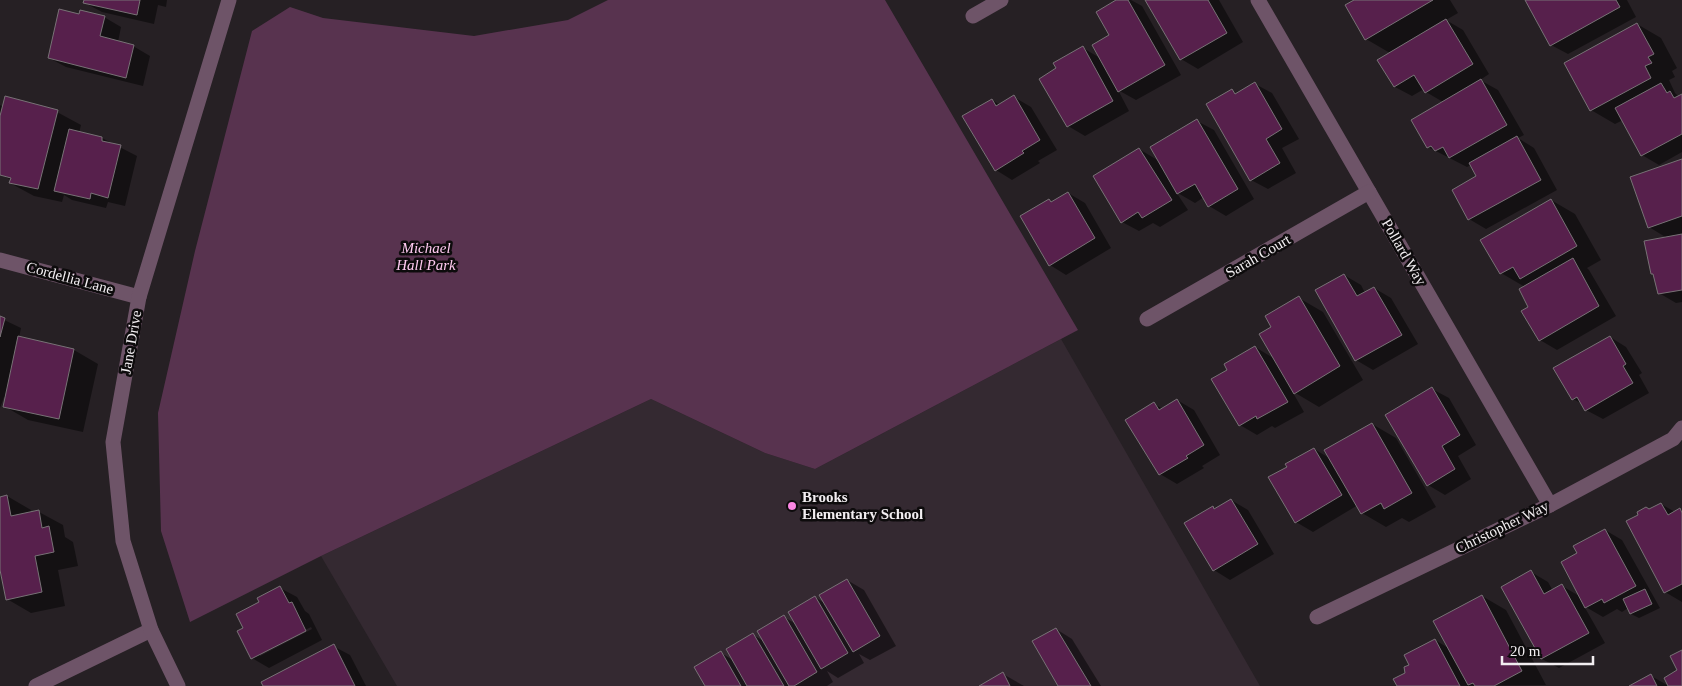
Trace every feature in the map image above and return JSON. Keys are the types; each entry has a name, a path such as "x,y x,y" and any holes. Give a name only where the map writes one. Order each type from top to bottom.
{"street":[{"name":"Jane Drive","path":"178,686 151,630 123,541 113,442 139,297 229,0"},
{"path":"973,16 1002,0"},
{"name":"Pollard Way","path":"1258,0 1550,504"},
{"name":"Sarah Court","path":"1147,319 1369,192"},
{"name":"Cordellia Lane","path":"0,260 139,297"},
{"name":"Christopher Way","path":"1317,617 1550,504 1673,439 1682,428"},
{"path":"36,686 151,630"}],"shaded area":[{"name":"Brooks Elementary School","path":"1061,339 1260,686 397,686 321,556 651,399 765,453 815,469"}],"green space":[{"name":"Michael Hall Park","path":"608,0 885,0 1078,330 815,469 765,453 651,399 321,556 190,622 161,531 158,413 195,251 252,31 290,7 323,18 474,36 568,20"}],"building":[{"path":"84,0 140,0 137,15 83,3"},
{"path":"1116,0 1128,0 1165,65 1118,92 1092,45 1109,35 1096,12"},
{"path":"1145,0 1208,0 1227,33 1180,60"},
{"path":"1354,0 1433,0 1365,40 1345,5"},
{"path":"1525,0 1616,0 1620,7 1550,46"},
{"path":"59,9 79,14 80,10 105,16 100,36 134,45 126,78 48,58"},
{"path":"1446,19 1473,64 1425,93 1414,75 1394,87 1377,60"},
{"path":"1637,23 1654,54 1648,57 1652,63 1645,66 1651,78 1590,111 1564,63"},
{"path":"1083,46 1113,101 1067,127 1039,79 1056,68 1053,63"},
{"path":"1481,79 1507,125 1449,158 1443,147 1435,151 1431,146 1427,148 1411,120"},
{"path":"1255,82 1282,129 1266,139 1280,163 1250,181 1206,104 1232,89 1235,94"},
{"path":"1661,83 1667,93 1670,91 1674,98 1682,94 1682,134 1641,156 1615,108"},
{"path":"1014,95 1040,140 1022,151 1024,153 995,171 962,116 992,99 996,106"},
{"path":"5,96 58,110 38,189 9,183 11,178 0,175 0,116"},
{"path":"1197,119 1238,189 1208,207 1195,184 1177,194 1150,147"},
{"path":"69,129 102,137 102,141 121,145 108,198 91,193 90,199 54,191"},
{"path":"1517,136 1541,180 1468,220 1452,190 1476,176 1469,163"},
{"path":"1139,148 1172,200 1142,218 1138,212 1121,223 1093,176"},
{"path":"1682,159 1682,216 1648,228 1630,177"},
{"path":"1068,192 1095,238 1049,266 1020,216 1049,199 1051,202"},
{"path":"1551,199 1577,246 1520,279 1513,267 1500,274 1480,240"},
{"path":"1682,234 1682,290 1658,294 1653,274 1651,274 1644,241"},
{"path":"1573,258 1599,306 1539,341 1521,311 1528,307 1519,289"},
{"path":"1344,274 1357,296 1374,287 1402,335 1355,361 1315,290"},
{"path":"1299,296 1340,366 1294,394 1259,334 1271,327 1265,316"},
{"path":"0,316 5,318 0,337"},
{"path":"18,336 74,349 59,419 3,407"},
{"path":"1610,336 1626,364 1623,366 1633,383 1585,411 1577,397 1572,400 1553,368"},
{"path":"1255,346 1288,402 1257,419 1256,416 1239,426 1211,379 1227,370 1224,364"},
{"path":"1432,387 1460,435 1442,446 1455,469 1427,486 1385,415"},
{"path":"1177,399 1204,445 1186,456 1188,458 1159,475 1125,420 1154,402 1159,410"},
{"path":"1372,423 1412,493 1384,509 1381,503 1361,514 1324,450"},
{"path":"1314,448 1342,495 1295,523 1268,477 1287,467 1285,464"},
{"path":"7,495 11,516 39,510 42,528 49,526 54,552 35,556 42,592 6,600 0,570 0,497"},
{"path":"1231,499 1258,544 1213,571 1184,523 1213,506 1214,509"},
{"path":"1661,503 1668,515 1680,508 1682,513 1682,584 1664,593 1626,521 1638,515 1637,512 1646,507 1649,509"},
{"path":"1605,529 1636,586 1604,603 1602,599 1585,608 1561,562 1577,553 1573,546"},
{"path":"1531,570 1544,594 1562,584 1589,633 1541,659 1501,587"},
{"path":"847,579 880,636 853,652 819,595"},
{"path":"280,586 289,603 292,602 306,631 251,659 237,631 243,628 236,614 259,602 257,598"},
{"path":"1645,589 1652,604 1630,614 1623,599"},
{"path":"1482,595 1522,671 1494,686 1475,686 1473,683 1468,685 1433,621"},
{"path":"815,596 848,653 821,669 788,612"},
{"path":"784,615 817,672 794,686 789,686 757,631"},
{"path":"1056,628 1091,686 1058,686 1032,641"},
{"path":"753,633 784,686 747,686 726,649"},
{"path":"1435,639 1460,686 1397,686 1393,679 1405,673 1404,667 1409,665 1404,655"},
{"path":"334,644 355,686 263,686 261,682"},
{"path":"1682,650 1682,686 1668,686 1664,678 1677,670 1670,656"},
{"path":"721,651 741,686 705,686 694,667"},
{"path":"1003,672 1010,686 979,686"},
{"path":"1651,674 1657,686 1629,686"}],"place":[{"name":"Brooks Elementary School","path":"792,506"}]}
